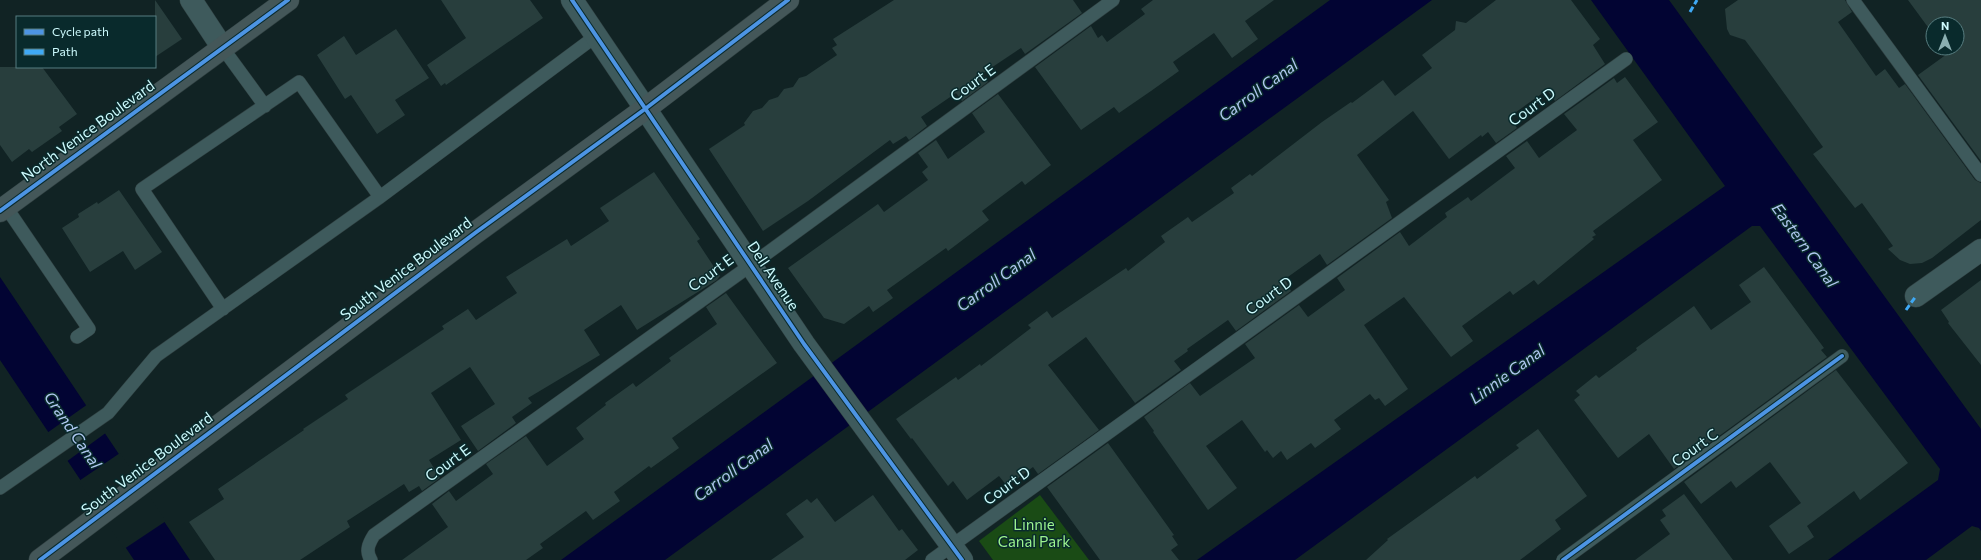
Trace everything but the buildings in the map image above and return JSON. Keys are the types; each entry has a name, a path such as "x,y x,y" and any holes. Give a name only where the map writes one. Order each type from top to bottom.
{"main road":[{"name":"North Venice Boulevard","path":"3,209 222,46 288,0"},
{"name":"South Venice Boulevard","path":"40,560 468,237 645,109 788,0"}],"street":[{"path":"191,0 222,46"},
{"name":"Dell Avenue","path":"572,0 817,363 867,428 957,553"},
{"path":"1916,296 1981,250"}],"lane":[{"name":"Court E","path":"371,560 368,545 374,535 751,265 1113,0"},
{"path":"1853,0 1981,175"},
{"path":"0,488 108,413 156,356 380,197 596,36"},
{"path":"222,46 265,106"},
{"name":"Court D","path":"932,560 957,553 1626,59"},
{"path":"223,309 142,189 298,82 380,197"},
{"path":"3,209 89,329 77,337"},
{"name":"Court C","path":"1562,560 1842,356"}],"green space":[{"name":"Linnie Canal Park","path":"1040,495 1089,560 993,560 979,541"}],"water":[{"name":"Carroll Canal","path":"1330,0 1432,0 665,560 561,560"},
{"path":"1591,0 1669,0 1981,429 1981,531 1979,528 1972,526 1926,560 1828,560 1938,480 1940,469 1760,226 1752,226 1295,560 1197,560 1725,186"},
{"name":"Grand Canal","path":"0,277 190,560 134,560 0,360"}],"pier":[{"path":"88,404 107,432 66,462 47,433"},
{"path":"120,453 166,521 124,549 79,481"}],"marked path":[{"path":"1690,12 1697,0"},
{"path":"1906,310 1916,296"}],"cycle path":[{"path":"0,211 288,0"},
{"path":"572,0 804,344 962,560"},
{"path":"40,560 475,233 645,109 788,0"},
{"path":"1563,560 1842,356"}],"water label":[{"name":"Eastern Canal","path":"1805,245"},
{"name":"Linnie Canal","path":"1507,374"}]}
